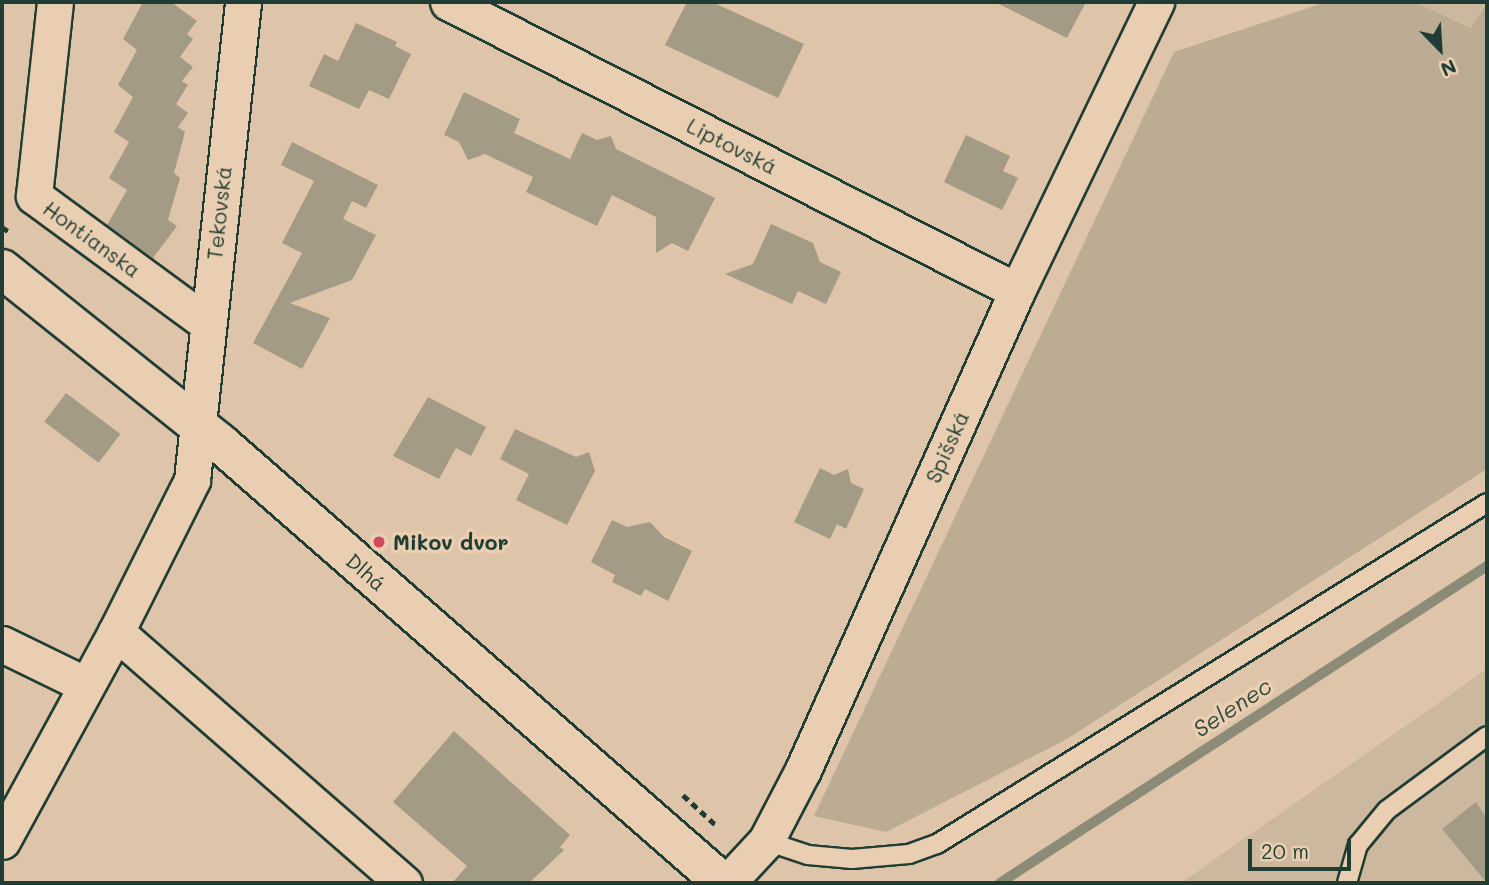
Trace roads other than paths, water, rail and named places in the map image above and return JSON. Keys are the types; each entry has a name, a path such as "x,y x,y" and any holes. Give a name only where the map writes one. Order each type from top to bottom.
{"street":[{"name":"Hontianska","path":"55,2 34,196 207,323"},
{"name":"Tekovská","path":"2,841 116,632 192,480 243,2"},
{"name":"Liptovská","path":"448,2 1017,291"},
{"name":"Spišská","path":"725,883 766,841 803,770 1017,291 1156,2"},
{"name":"Dlhá","path":"2,269 196,424 725,883"},
{"path":"116,632 404,883"},
{"path":"2,644 86,685"}],"lane":[{"path":"766,841 808,855 852,859 909,854 937,844 1487,503"},
{"path":"1347,883 1358,845 1387,810 1487,736"}],"waterway":[{"name":"Selenec","path":"1000,883 1487,566"}],"place":[{"name":"Mikov dvor","path":"379,542"}]}
